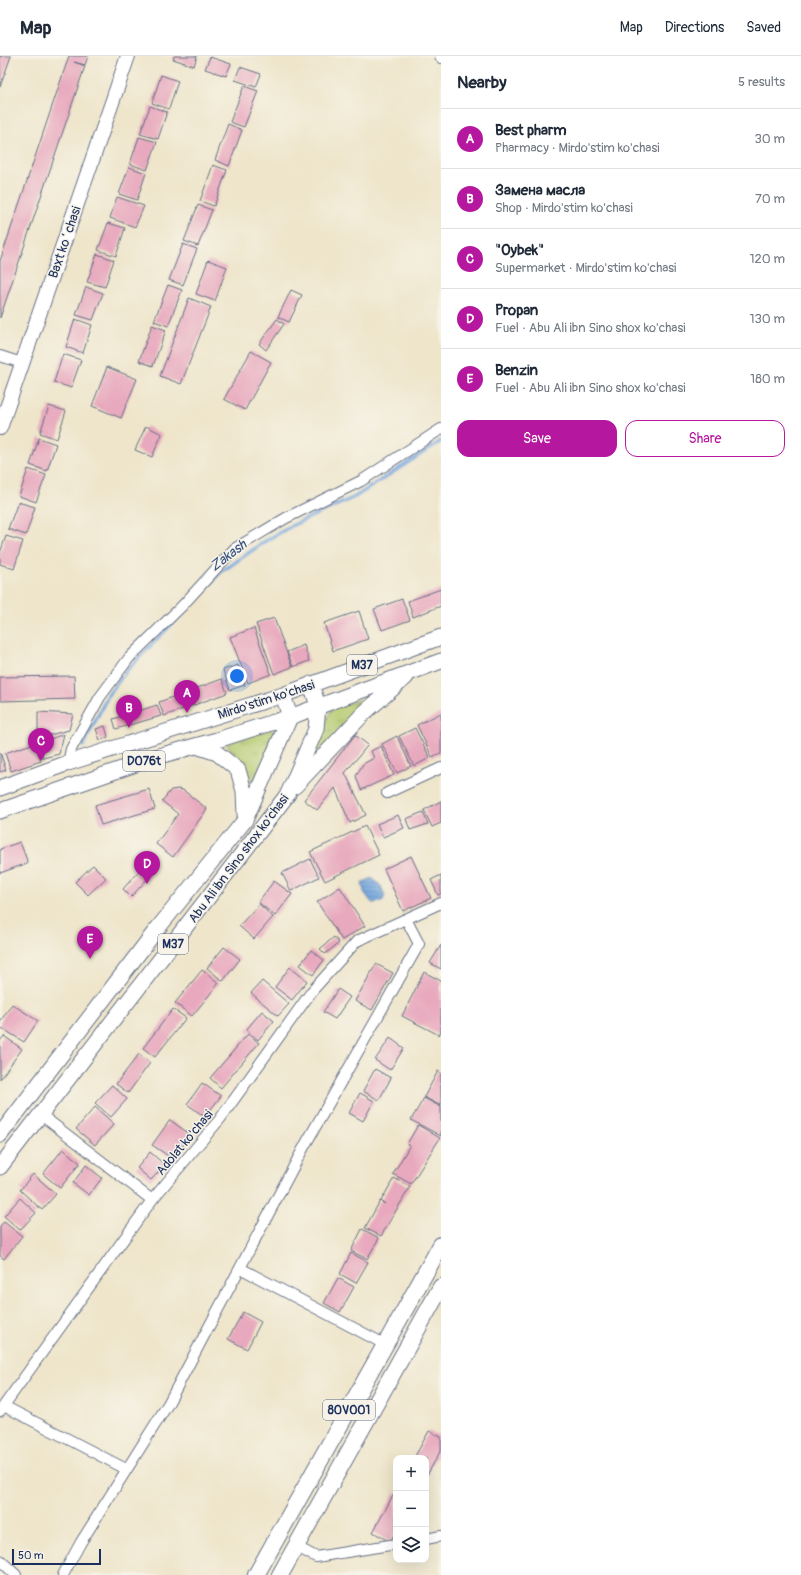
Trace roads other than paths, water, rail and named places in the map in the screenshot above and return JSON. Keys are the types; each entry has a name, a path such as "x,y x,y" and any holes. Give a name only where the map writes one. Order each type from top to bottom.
{"highway":[{"name":"80V001","path":"256,1575 441,1245"},
{"name":"80V001","path":"280,1575 436,1305 441,1287"}],"main road":[{"name":"Baxt koʻchasi","path":"0,428 128,56"},
{"name":"Mirdo'stim ko'chasi","path":"0,788 68,763 283,694 441,637"},
{"name":"Mirdo'stim ko'chasi","path":"0,811 159,756 290,717 441,660"},
{"name":"M37","path":"288,794 365,712 414,670"},
{"name":"Abu Ali ibn Sino shox ko'chasi","path":"0,1167 288,794 316,729 318,706 311,684"},
{"path":"283,694 290,717"},
{"name":"Abu Ali ibn Sino shox ko'chasi","path":"0,1135 154,933 245,820 290,717"},
{"path":"196,746 217,753 238,770 244,791 245,820"}],"street":[{"path":"0,356 22,363"},
{"path":"68,763 70,749 100,697 129,658 182,606 234,550 286,518 361,481 441,429"},
{"path":"387,793 441,768"},
{"name":"Adolat ko'chasi","path":"126,1469 2,1409 152,1200 220,1119 312,992 357,942 441,903"},
{"path":"63,1575 126,1469 168,1404 304,1147 419,944 406,919"},
{"path":"40,1114 152,1200"},
{"path":"240,1268 386,1345"},
{"path":"429,1538 441,1536"},
{"path":"296,1546 316,1557 393,1544"},
{"path":"0,1560 16,1575"}],"water":[{"path":"372,878 381,886 385,896 382,902 372,903 364,892 362,883"}],"waterway":[{"name":"Zakash","path":"191,603 221,572 267,540 293,525 355,497 441,441"},
{"name":"Zakash","path":"83,746 108,695 128,669 182,613"}],"place":[{"name":"Best pharm","path":"187,713"},
{"name":"Замена масла","path":"129,728"},
{"name":"\"Oybek\"","path":"41,761"},
{"name":"Propan","path":"147,884"},
{"name":"Benzin","path":"90,959"}]}
